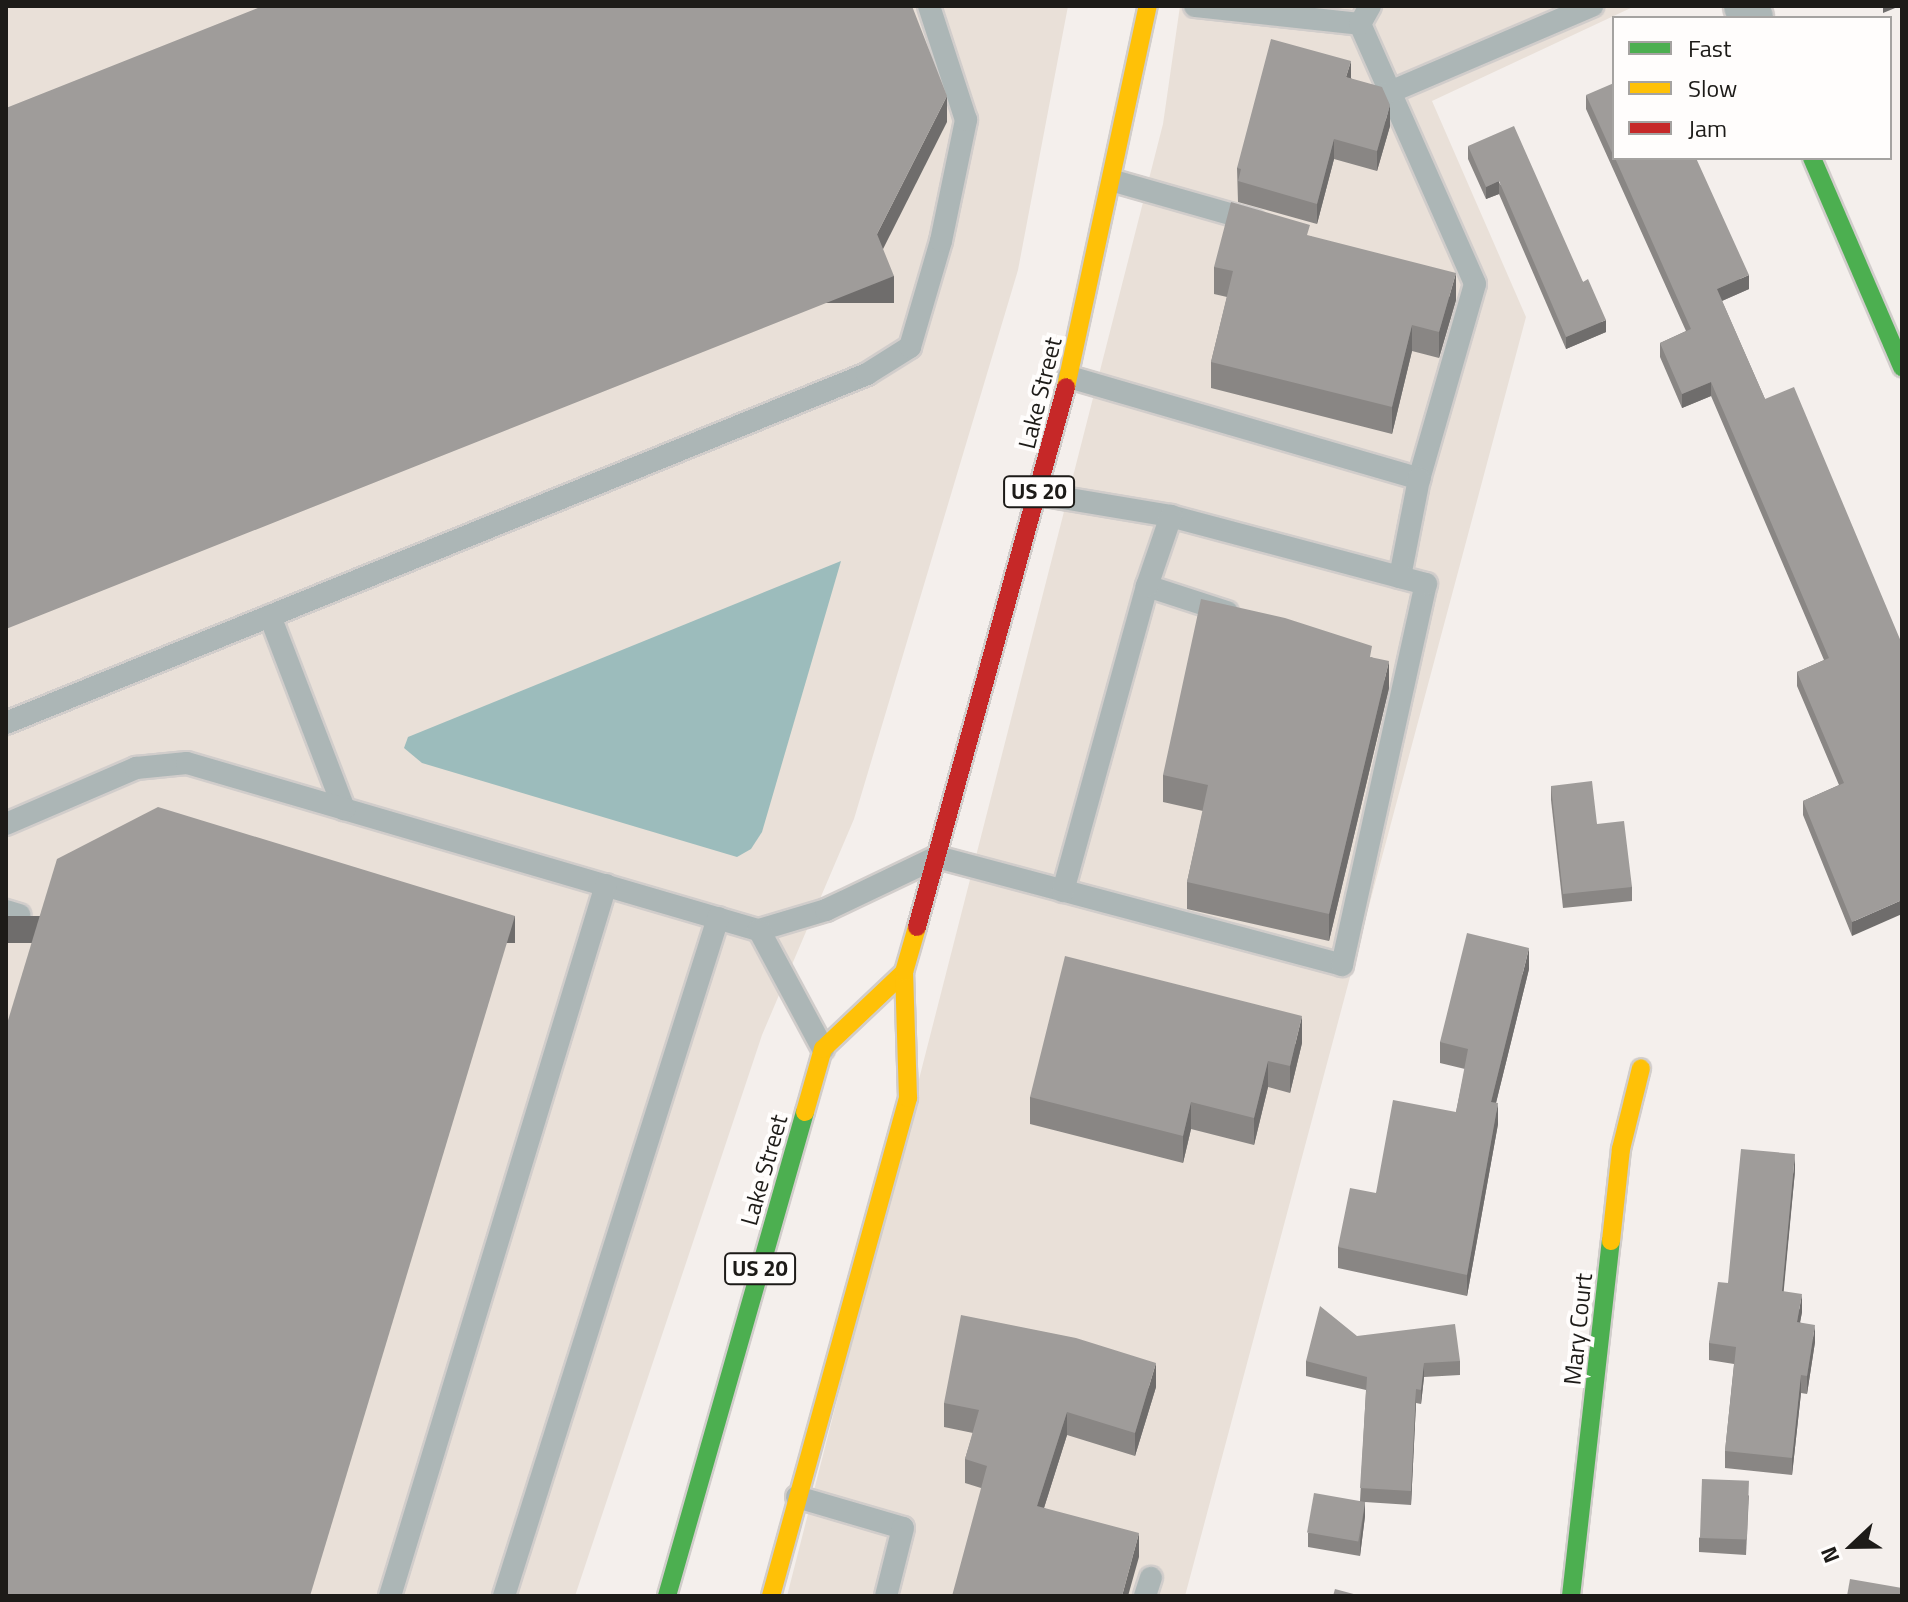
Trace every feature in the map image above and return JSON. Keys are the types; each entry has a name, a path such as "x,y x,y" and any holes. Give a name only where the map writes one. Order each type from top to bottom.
{"main road":[{"name":"Lake Street","path":"771,1596 908,1098 904,972 1069,377 1114,181 1148,6"},
{"path":"1813,160 1902,367"},
{"path":"823,1049 904,972"},
{"name":"Lake Street","path":"667,1596 823,1049"},
{"name":"Mary Court","path":"1571,1596 1621,1149 1641,1068"}],"lane":[{"path":"6,723 867,374 910,347 941,241 966,120 929,6"},
{"path":"1195,6 1365,15 1390,92 1475,284 1419,479 1400,577"},
{"path":"1390,92 1592,6"},
{"path":"1114,181 1280,228"},
{"path":"1445,276 1475,284"},
{"path":"1069,377 1419,479"},
{"path":"6,824 136,768 187,763 759,930 826,910 937,857 1342,965 1426,584 1171,516 1039,494"},
{"path":"1063,891 1147,586 1171,516"},
{"path":"1147,586 1248,618"},
{"path":"270,616 344,809"},
{"path":"1378,660 1407,669"},
{"path":"390,1596 606,885"},
{"path":"504,1596 718,918"},
{"path":"759,930 823,1049"},
{"path":"797,1497 903,1528 886,1596"}],"shaded area":[{"path":"6,6 1068,6 1018,270 854,819 762,1035 575,1596 6,1596"},
{"path":"1180,6 1635,6 1432,101 1526,317 1185,1596 787,1596 1163,124"}],"water":[{"path":"841,561 762,832 751,849 737,857 422,763 404,748 408,737"}],"building":[{"path":"263,6 912,6 947,96 877,234 894,276 6,629 6,108"},
{"path":"1271,39 1351,61 1346,77 1382,87 1390,105 1377,151 1334,139 1317,204 1238,181 1241,169 1237,168"},
{"path":"1612,84 1612,153 1586,95"},
{"path":"1514,126 1583,282 1588,279 1606,320 1566,337 1499,181 1486,187 1468,146"},
{"path":"1616,160 1697,160 1749,275 1717,289 1765,399 1794,387 1902,644 1902,900 1852,922 1803,801 1844,783 1797,672 1829,658 1711,382 1682,394 1660,343 1691,329"},
{"path":"1231,202 1310,225 1307,235 1456,273 1439,332 1412,325 1392,407 1211,362 1233,271 1214,267"},
{"path":"1201,599 1285,618 1372,646 1370,657 1389,661 1329,914 1187,882 1208,785 1163,775"},
{"path":"1592,781 1597,824 1624,821 1632,887 1563,894 1551,786"},
{"path":"158,807 515,916 310,1596 6,1596 6,1027 57,859"},
{"path":"1467,933 1529,948 1491,1102 1498,1103 1467,1275 1338,1247 1350,1188 1376,1193 1393,1100 1456,1112 1468,1049 1440,1042"},
{"path":"1065,956 1302,1016 1290,1066 1268,1061 1254,1118 1191,1102 1183,1136 1030,1097"},
{"path":"1741,1149 1795,1154 1782,1291 1802,1294 1797,1322 1815,1325 1807,1376 1801,1375 1792,1458 1725,1451 1736,1347 1709,1343 1718,1282 1728,1283"},
{"path":"1320,1306 1357,1336 1455,1324 1460,1361 1424,1363 1421,1390 1416,1389 1411,1491 1360,1488 1367,1377 1306,1361"},
{"path":"961,1315 1076,1338 1156,1363 1135,1433 1067,1412 1037,1506 1139,1533 1122,1596 952,1596 987,1466 965,1459 979,1410 944,1403"},
{"path":"1702,1479 1749,1481 1747,1540 1700,1538"},
{"path":"1314,1493 1365,1502 1358,1541 1307,1532"},
{"path":"1850,1579 1902,1588 1902,1596 1847,1596"},
{"path":"1335,1589 1361,1596 1333,1596"}],"traffic: fast":[{"path":"1813,160 1902,367"},
{"path":"667,1596 805,1112"},
{"path":"1571,1596 1611,1241"}],"traffic: slow":[{"path":"1066,387 1148,6"},
{"path":"771,1596 908,1098 904,972 917,927"},
{"path":"805,1112 823,1049 904,972"},
{"path":"1611,1241 1621,1149 1641,1068"}],"traffic: jam":[{"path":"917,927 1066,387"}]}
